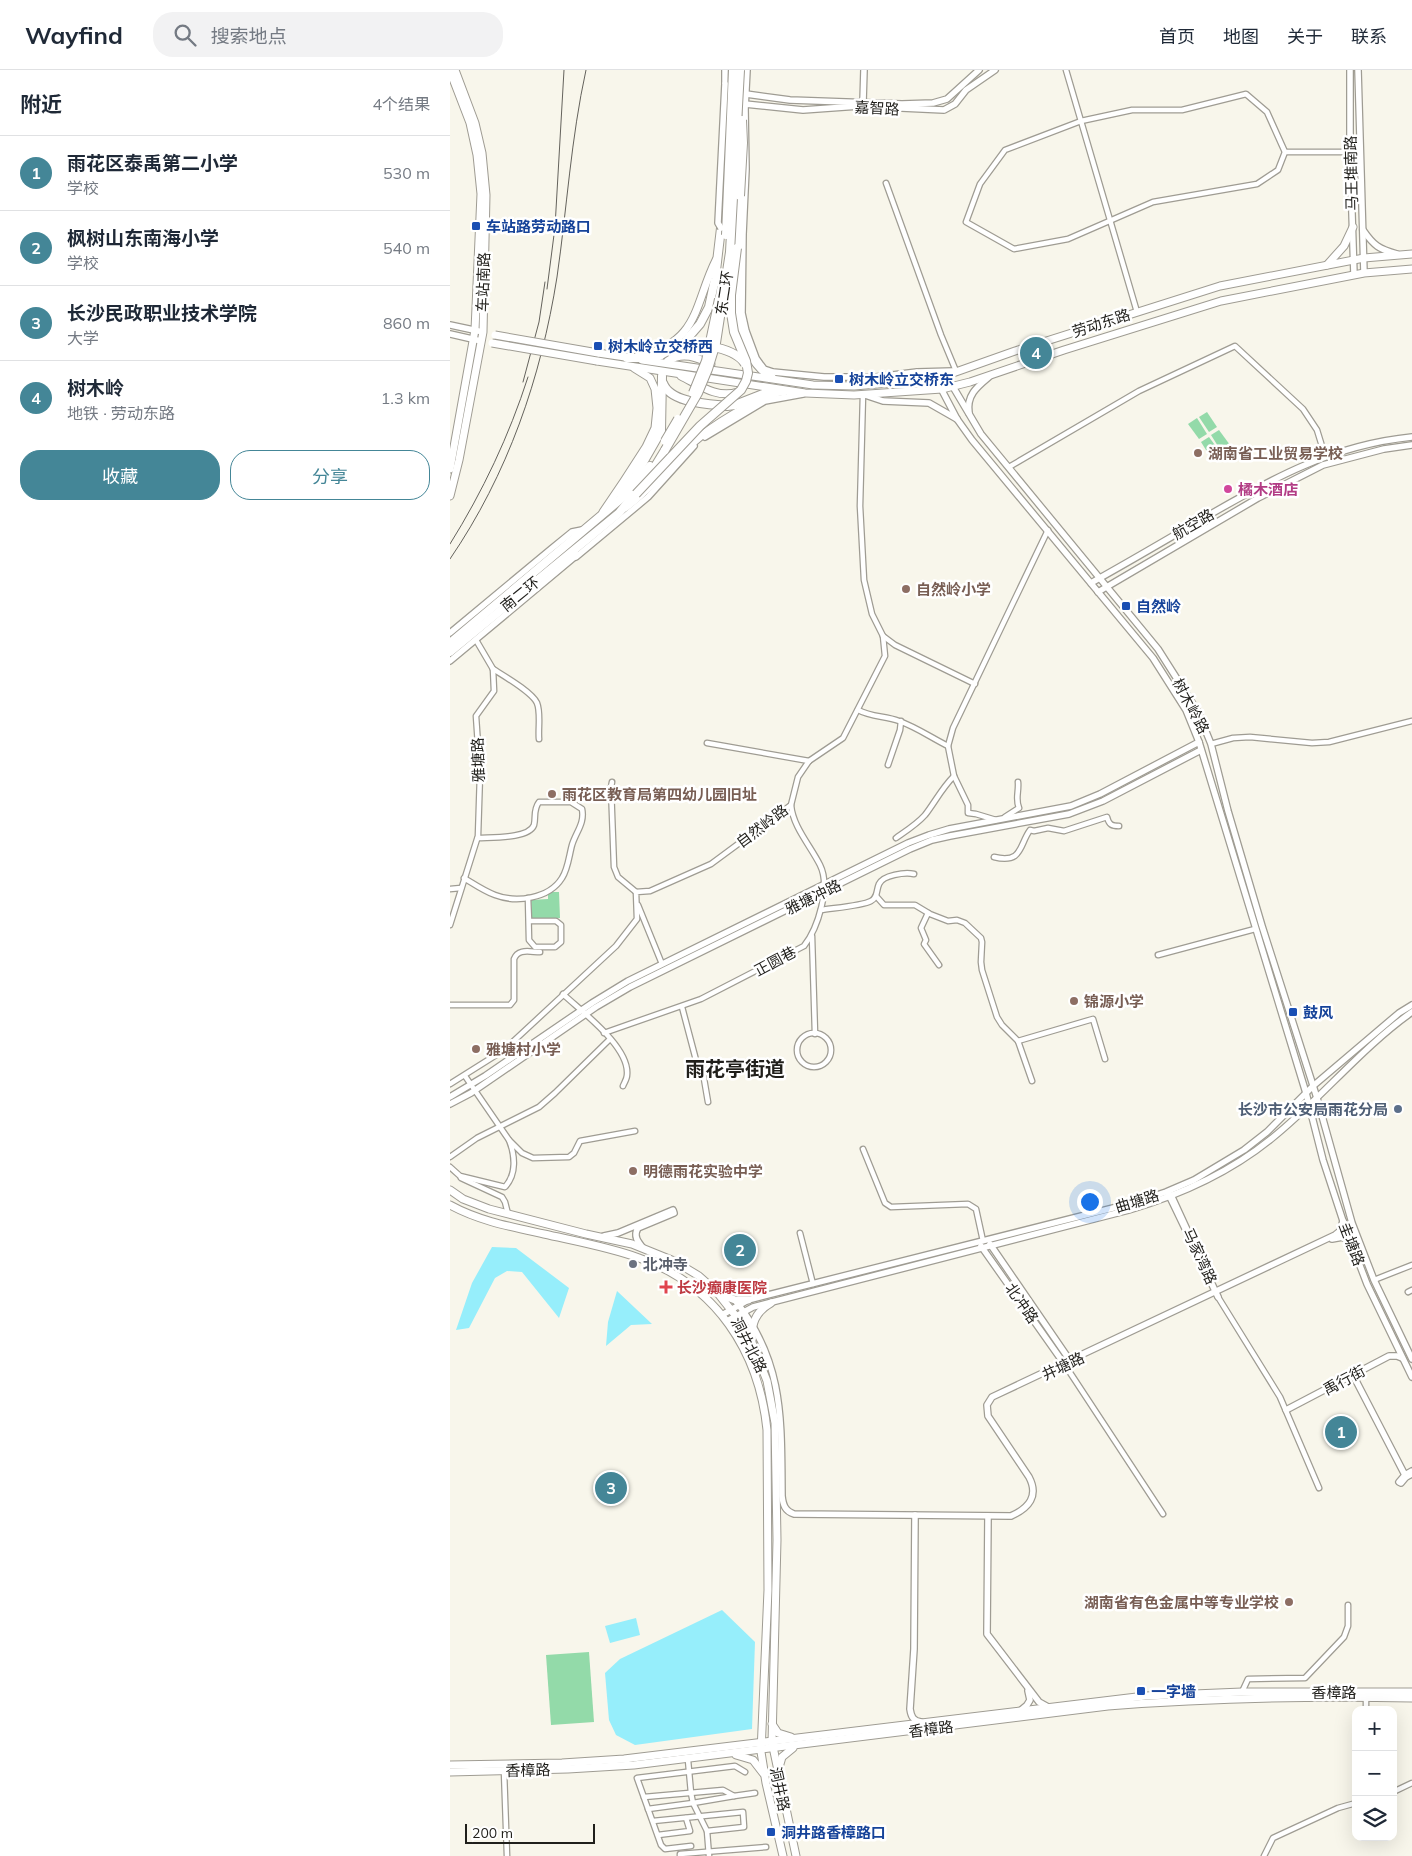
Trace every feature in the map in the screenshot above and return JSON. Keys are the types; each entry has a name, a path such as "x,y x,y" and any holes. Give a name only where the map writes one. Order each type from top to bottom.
{"highway":[{"name":"东二环","path":"584,529 632,490 649,467 688,403 703,369 712,337 722,281 726,243 726,205 733,70"},
{"name":"东二环","path":"592,536 619,513 636,494 693,403 704,381 716,343 730,252 743,92 740,70"},
{"path":"636,494 700,426 740,390 748,377 748,368 734,332 731,313 743,143 743,92"},
{"path":"668,361 700,324 709,307 716,279 720,228 726,205"},
{"path":"627,358 647,358 661,355 682,345 718,349 739,356 748,368"},
{"path":"611,507 637,473 659,436 662,422 662,376 664,386 672,395 678,398 713,404 735,405 763,394 785,390"},
{"name":"南二环","path":"450,643 584,529"},
{"name":"南二环","path":"450,652 592,536"}],"main road":[{"name":"车站南路","path":"450,469 468,369 479,331 485,174 475,122 455,70"},
{"name":"车站南路","path":"450,72 470,123 479,172 479,331"},
{"path":"1327,265 1344,246 1353,227"},
{"path":"737,248 737,309 739,323 756,364 765,374 792,382"},
{"name":"劳动东路","path":"792,382 854,386 936,379 1220,286 1364,258 1412,254"},
{"path":"627,358 648,354 671,343 691,324 716,260"},
{"name":"劳动东路","path":"597,357 629,366 805,393 863,394 942,389 1221,301 1364,273 1412,269"},
{"path":"479,331 597,357"},
{"name":"车站南路","path":"450,496 459,460 476,370 477,340"},
{"path":"477,340 597,357 627,358 792,382"},
{"path":"668,361 682,355 693,357 737,374"},
{"path":"595,521 617,493 652,435 656,419 656,394 650,378 629,366"},
{"path":"673,372 719,394 730,394 740,390"},
{"path":"619,513 647,491 706,432 754,404 785,390"},
{"name":"洞井北路","path":"450,1190 473,1203 508,1214 643,1248 674,1261 689,1269 716,1291 736,1316 761,1363 771,1397 776,1437 777,1540 772,1722"},
{"name":"洞井北路","path":"450,1205 481,1219 630,1254 653,1263 681,1277 697,1289 727,1321 744,1349 760,1389 767,1430 769,1560 762,1722"},
{"path":"716,1291 737,1302 748,1300"},
{"path":"753,1345 753,1325 760,1310 771,1303"},
{"name":"香樟路","path":"450,1772 592,1768 688,1760 728,1754 761,1746 923,1722 1144,1696 1242,1692 1412,1692"},
{"name":"香樟路","path":"801,1741 1186,1700 1412,1698"},
{"path":"746,1744 755,1740 762,1722"},
{"name":"洞井路","path":"762,1722 761,1746 765,1777 782,1856"},
{"path":"772,1722 778,1733 801,1741"},
{"name":"洞井路","path":"772,1722 772,1745 777,1774 796,1856"},
{"path":"777,1774 780,1761 785,1753 801,1741"},
{"name":"香樟路","path":"450,1765 593,1761 746,1744 761,1746"},
{"path":"728,1754 744,1756 753,1760 760,1767 765,1777"}],"street":[{"path":"720,228 718,222 725,70"},
{"path":"747,70 743,92 745,104 746,169 742,313 756,358 764,369 781,379 792,382"},
{"path":"863,102 864,70"},
{"name":"嘉智路","path":"743,92 790,100 902,104 933,103 947,99 979,70"},
{"name":"嘉智路","path":"745,104 803,110 859,106 944,110 955,104 966,90 995,70"},
{"path":"1066,70 1136,312"},
{"name":"马王堆南路","path":"1350,70 1350,152 1354,275"},
{"name":"马王堆南路","path":"1358,70 1364,273"},
{"path":"1246,94 1267,112 1285,152 1278,170 1256,184 1153,202 1110,222 1068,238 1014,249 966,222 980,184 1005,150 1081,120 1132,110 1182,110 1246,94"},
{"path":"1285,152 1350,152"},
{"path":"764,369 783,374 829,377 956,371 886,183"},
{"path":"1362,229 1372,244 1382,250 1401,255"},
{"path":"450,325 479,331"},
{"path":"450,334 477,340"},
{"path":"1009,467 1139,391 1235,346 1303,409 1318,430 1324,465"},
{"name":"树木岭路","path":"946,375 981,434 1108,586 1168,663 1198,712 1211,744 1228,811 1262,926 1316,1098"},
{"path":"970,417 970,396 991,375"},
{"name":"树木岭路","path":"936,379 957,419 1153,658 1186,710 1199,742 1309,1105"},
{"path":"450,661 648,497 690,450 706,436 765,401 805,393"},
{"path":"863,394 883,402 929,403 957,419"},
{"name":"自然岭路","path":"636,892 650,891 710,864 791,805 798,777 809,760 843,738 885,656 883,636 872,614 864,580 860,506 863,394"},
{"name":"航空路","path":"1091,583 1267,482 1324,457 1376,443 1412,437"},
{"path":"1403,438 1409,445"},
{"name":"航空路","path":"1098,592 1258,498 1324,465 1384,449 1409,445"},
{"path":"450,633 572,532 584,529"},
{"path":"1018,782 1019,790 1016,798 1019,808 999,820 968,813 968,805 954,776 948,746 953,728 1048,530"},
{"path":"576,557 592,536"},
{"path":"883,636 895,644 975,684"},
{"path":"476,640 493,669 516,684 536,702 539,739"},
{"name":"雅塘路","path":"450,925 478,838 480,774 476,716 494,690 493,669"},
{"path":"858,710 868,715 881,715 900,721 948,746"},
{"path":"888,765 900,730 900,721"},
{"path":"1211,744 1250,736 1312,743 1329,742 1412,721"},
{"name":"雅塘冲路","path":"450,1104 628,981 929,834 1051,811 1085,801 1199,742"},
{"path":"708,743 809,760"},
{"name":"雅塘冲路","path":"582,1013 630,987 910,849 932,840 1060,816 1089,807 1201,750"},
{"path":"896,838 914,826 925,815 946,784 954,776"},
{"path":"450,1084 504,1050 562,994 616,946 637,920 636,892 618,876 614,867 612,782"},
{"path":"464,878 497,896 528,898 541,895 562,879 568,865 573,843 582,822 582,809 571,802 539,802 534,810 534,824 530,831 521,834 478,838"},
{"name":"正圆巷","path":"604,1033 701,999 804,946 812,936 821,910 824,885 821,867 792,817 791,805"},
{"path":"994,857 1013,856 1020,851 1030,830 1048,828 1064,831 1107,817 1108,822 1113,826 1120,826"},
{"path":"821,910 869,902 876,896 883,879 908,872 914,874"},
{"path":"450,889 461,888"},
{"path":"876,896 884,904 915,905 928,913 948,921 957,920 965,923 981,938 982,970 997,1017 1002,1025 1018,1040 1032,1081"},
{"path":"528,898 529,940 536,947 555,947 561,942 561,925 556,921 529,921"},
{"path":"637,903 662,964"},
{"path":"928,913 921,928 926,940 924,944 939,965"},
{"path":"1158,955 1255,929"},
{"path":"812,936 816,1034"},
{"path":"450,1005 510,1005 514,1000 515,954 519,952 540,952"},
{"path":"562,994 604,1033 622,1054 628,1076 623,1086"},
{"name":"曲塘路","path":"748,1300 1169,1194 1257,1141 1313,1086 1399,1013 1412,1005"},
{"path":"682,1006 696,1060 702,1067 708,1102"},
{"name":"曲塘路","path":"727,1321 744,1311 771,1303 1129,1210 1230,1168 1264,1145 1361,1055 1412,1012"},
{"path":"1018,1040 1093,1019 1105,1060"},
{"path":"813,1033 816,1034 822,1035 829,1042 832,1051 828,1060 821,1066 811,1067 802,1063 797,1054 798,1044 804,1037 813,1033"},
{"path":"450,1157 477,1138 539,1106 556,1093 610,1039"},
{"path":"450,1169 460,1176 505,1187 511,1181 513,1169 514,1153 509,1140 465,1076"},
{"name":"雅塘冲路","path":"450,1097 473,1088"},
{"name":"圭塘路","path":"1316,1098 1352,1223 1374,1280 1412,1359"},
{"name":"圭塘路","path":"1309,1105 1323,1160 1343,1221 1367,1284 1412,1377"},
{"path":"509,1140 522,1153 534,1158 569,1157 574,1153 580,1141 635,1130"},
{"path":"863,1149 884,1203 891,1207 968,1204 976,1209 983,1241"},
{"path":"450,1169 458,1177 502,1197 508,1214"},
{"name":"马家湾路","path":"1169,1194 1217,1294"},
{"path":"597,1237 618,1233 673,1210 674,1213 638,1228 636,1239 643,1248"},
{"name":"井塘路","path":"1217,1294 1335,1235 1340,1231 1343,1221"},
{"path":"800,1233 813,1284"},
{"name":"井塘路","path":"753,1325 767,1355 776,1386 780,1423 782,1496 783,1504 787,1511 794,1514 987,1517 1004,1519 1017,1516 1032,1503 1036,1487 1031,1476 990,1415 991,1402 997,1396 1336,1238 1346,1238 1352,1244"},
{"name":"北冲路","path":"983,1241 991,1246 1067,1362"},
{"name":"北冲路","path":"983,1241 983,1249 1067,1362"},
{"path":"1374,1280 1412,1265"},
{"path":"1217,1294 1280,1396 1319,1488"},
{"path":"722,1315 737,1302 753,1325"},
{"name":"禹行街","path":"1353,1374 1390,1353 1394,1342"},
{"name":"禹行街","path":"1285,1409 1391,1356 1403,1359"},
{"path":"1067,1362 1164,1514"},
{"path":"1353,1374 1405,1476 1412,1472"},
{"path":"915,1516 914,1649 910,1713 914,1720 923,1722"},
{"path":"987,1517 987,1634 1039,1702 1048,1707"},
{"path":"987,1517 984,1630 986,1638 1029,1694 1028,1702 1021,1710"},
{"path":"1242,1692 1248,1678 1304,1678 1344,1636 1348,1626 1348,1605"},
{"path":"1366,1698 1366,1706"},
{"path":"688,1760 693,1803 707,1831 709,1853"},
{"path":"691,1846 665,1849 661,1845 637,1778 735,1766 745,1772"},
{"path":"504,1771 507,1856"},
{"path":"1397,1790 1412,1783"},
{"path":"644,1797 723,1790 734,1796"},
{"path":"648,1809 755,1793"},
{"path":"1264,1856 1273,1838 1338,1808 1352,1804"},
{"path":"653,1821 743,1812 744,1827 707,1831"},
{"path":"658,1835 690,1831 686,1818"},
{"path":"674,1856 766,1846"}],"green space":[{"path":"1207,412 1217,427 1209,432 1199,417"},
{"path":"1197,418 1207,434 1199,439 1188,424"},
{"path":"1219,430 1230,445 1221,451 1211,435"},
{"path":"1209,437 1220,452 1211,458 1201,442"},
{"path":"548,892 559,892 560,918 532,919 531,900 548,899"},
{"path":"589,1652 594,1722 551,1725 546,1655"}],"water":[{"path":"492,1247 516,1248 569,1288 559,1318 522,1272 507,1271 495,1278 469,1328 456,1330 472,1283"},
{"path":"617,1291 652,1324 631,1325 606,1346 608,1322"},
{"path":"722,1610 755,1642 752,1729 635,1745 616,1735 609,1720 605,1673 620,1659"},
{"path":"636,1618 640,1635 610,1643 605,1626"}],"railway":[{"path":"547,289 555,227 564,70"},
{"path":"450,559 471,527 505,459 519,424 542,352 557,277 573,147 586,70"},
{"path":"523,382 539,322 545,282"},
{"path":"450,544 494,463 528,377"}],"place":[{"name":"车站路劳动路口","path":"476,226"},
{"name":"树木岭立交桥西","path":"598,346"},
{"name":"树木岭","path":"1036,353"},
{"name":"树木岭立交桥东","path":"839,379"},
{"name":"湖南省工业贸易学校","path":"1198,453"},
{"name":"橘木酒店","path":"1228,489"},
{"name":"自然岭小学","path":"906,589"},
{"name":"自然岭","path":"1126,606"},
{"name":"雨花区教育局第四幼儿园旧址","path":"552,794"},
{"name":"锦源小学","path":"1074,1001"},
{"name":"鼓风","path":"1293,1012"},
{"name":"雅塘村小学","path":"476,1049"},
{"name":"长沙市公安局雨花分局","path":"1398,1109"},
{"name":"明德雨花实验中学","path":"633,1171"},
{"name":"枫树山东南海小学","path":"740,1250"},
{"name":"北冲寺","path":"633,1264"},
{"name":"长沙癫康医院","path":"666,1287"},
{"name":"雨花区泰禹第二小学","path":"1341,1432"},
{"name":"长沙民政职业技术学院","path":"611,1488"},
{"name":"湖南省有色金属中等专业学校","path":"1289,1602"},
{"name":"一字墙","path":"1141,1691"},
{"name":"洞井路香樟路口","path":"771,1832"}],"district":[{"name":"雨花亭街道","path":"735,1068"}]}
